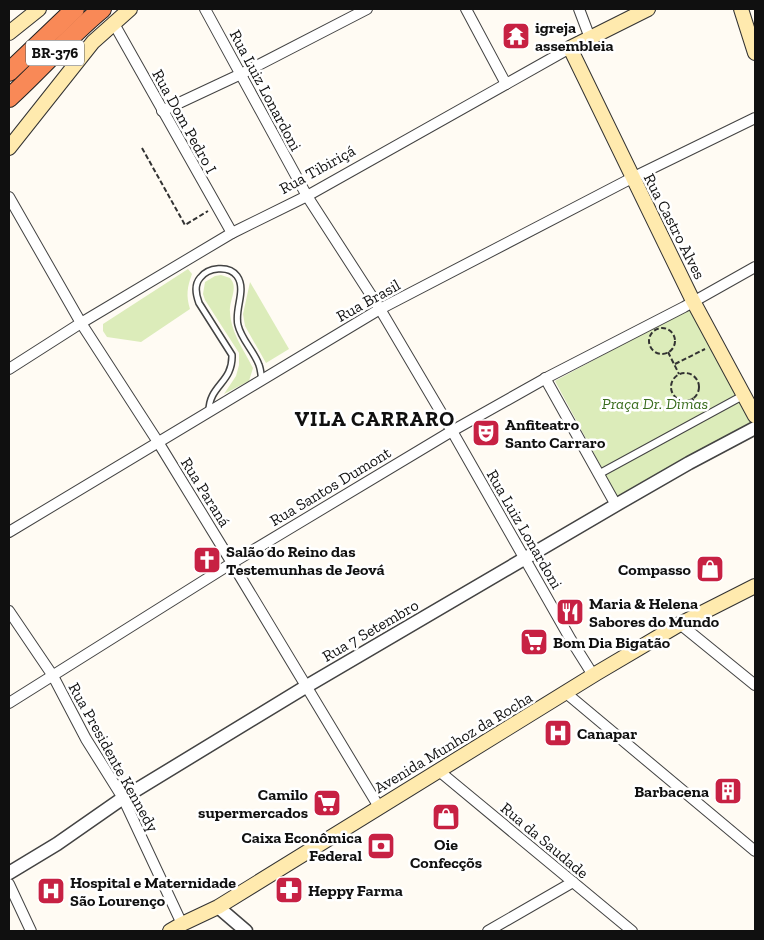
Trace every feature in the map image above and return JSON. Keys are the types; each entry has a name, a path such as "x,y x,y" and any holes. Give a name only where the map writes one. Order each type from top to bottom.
{"highway":[{"name":"BR-376","path":"9,72 75,9"},
{"name":"BR-376","path":"9,98 79,28 102,9"}],"main road":[{"path":"9,33 39,9"},
{"path":"9,148 93,42 130,9"},
{"name":"Rua Tibiriçá","path":"570,48 648,9"},
{"path":"741,9 755,53"},
{"name":"Rua Castro Alves","path":"570,48 693,301 755,416"},
{"name":"Avenida Munhoz da Rocha","path":"176,927 218,907 593,675 680,624 755,586"}],"street":[{"name":"Rua Luiz Lonardoni","path":"205,9 306,196 380,309 593,675"},
{"path":"162,111 241,74 354,12 367,9"},
{"path":"466,9 506,84"},
{"path":"579,9 590,38"},
{"name":"Rua Dom Pedro I","path":"114,22 162,111 232,233"},
{"name":"Rua Tibiriçá","path":"9,369 81,323 232,233 306,196 570,48"},
{"name":"Rua Brasil","path":"9,532 380,309 632,178 755,118"},
{"name":"Rua Paraná","path":"9,197 81,323 158,442 232,562 379,807"},
{"name":"Rua Santos Dumont","path":"9,703 232,562 452,430 545,378 755,267"},
{"path":"545,378 616,505"},
{"path":"599,474 744,395"},
{"name":"Rua 7 Setembro","path":"9,873 57,844 123,798 307,686 616,505 755,428"},
{"name":"Rua Presidente Kennedy","path":"9,611 53,676 86,738 123,798 176,927"},
{"path":"680,624 755,684"},
{"path":"566,693 755,851"},
{"name":"Rua da Saudade","path":"439,771 632,931"},
{"path":"488,931 573,882"},
{"path":"9,884 31,931"},
{"path":"218,907 246,931"}],"lane":[{"path":"209,411 209,401 213,393 230,373 232,355 199,303 196,295 196,286 199,278 206,273 221,268 230,270 238,278 241,289 236,310 238,326 259,365 262,381"}],"path":[{"path":"142,148 185,225 217,206"},
{"path":"665,329 672,334 674,344 668,352 658,353 651,347 649,339 652,332 665,329"},
{"path":"674,364 717,344"},
{"path":"668,352 679,374"},
{"path":"679,374 691,374 697,381 697,392 692,398 681,400 672,392 672,382 679,374"},
{"path":"692,398 702,418"}],"green space":[{"path":"188,269 192,274 188,292 190,309 141,342 107,337 103,331 103,324"},
{"path":"221,275 230,278 233,282 234,290 230,308 231,320 238,341 253,368 249,381 224,394 236,376 239,365 239,353 203,294 205,282"},
{"path":"250,282 289,349 266,363 245,326 243,314"},
{"name":"Praça Dr. Dimas","path":"692,307 755,424 618,498 555,381"}],"place":[{"name":"igreja assembleia","path":"516,36"},
{"name":"Anfiteatro Santo Carraro","path":"486,433"},
{"name":"Salão do Reino das Testemunhas de Jeová","path":"207,560"},
{"name":"Compasso","path":"710,569"},
{"name":"Maria & Helena Sabores do Mundo","path":"570,612"},
{"name":"Bom Dia Bigatão","path":"534,642"},
{"name":"Canapar","path":"558,733"},
{"name":"Barbacena","path":"728,791"},
{"name":"Camilo supermercados","path":"327,803"},
{"name":"Oie Confecçõs","path":"446,817"},
{"name":"Caixa Econômica Federal","path":"381,846"},
{"name":"Heppy Farma","path":"289,890"},
{"name":"Hospital e Maternidade São Lourenço","path":"51,891"}],"district":[{"name":"VILA CARRARO","path":"375,419"}]}
